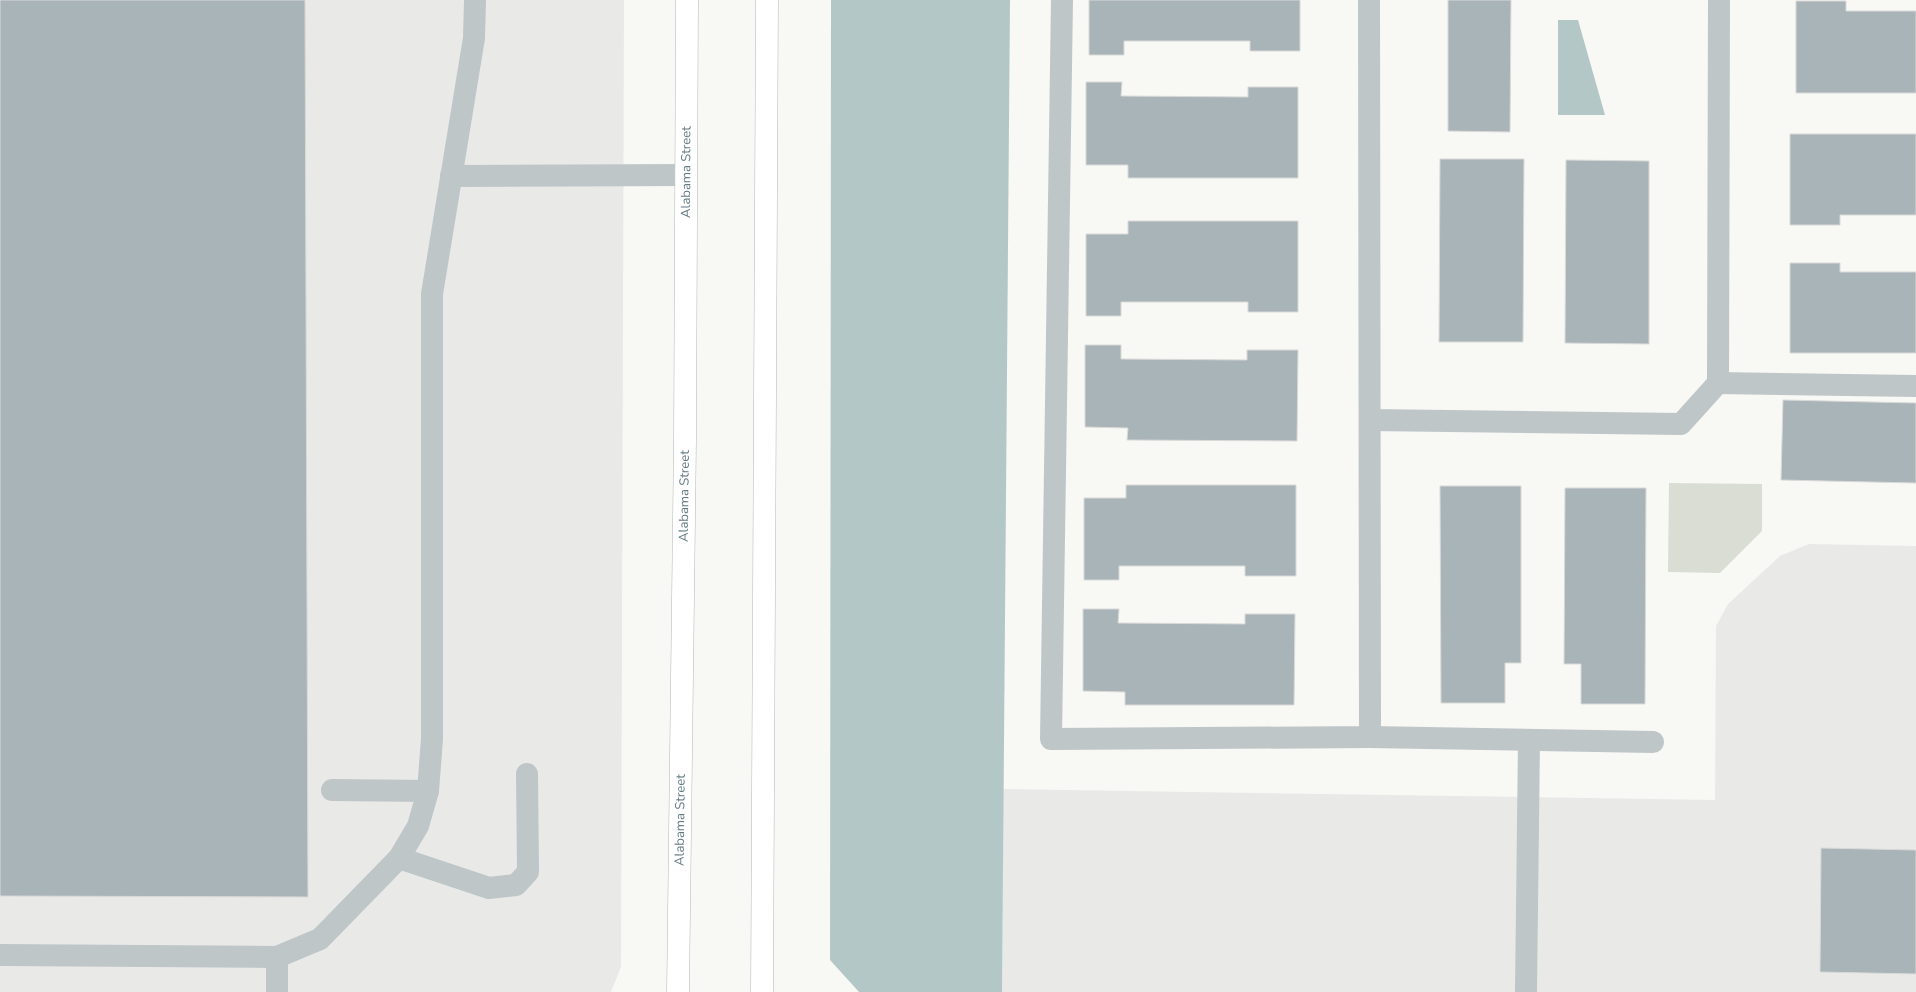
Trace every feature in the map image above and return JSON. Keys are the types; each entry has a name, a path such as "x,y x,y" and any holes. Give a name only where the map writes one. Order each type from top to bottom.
{"main road":[{"name":"Alabama Street","path":"678,992 685,441 686,0"},
{"path":"762,992 768,0"}],"lane":[{"path":"0,955 277,957 320,939 399,858 418,826 428,791 432,739 432,294 474,38 474,0"},
{"path":"1062,0 1051,739 1370,738 1653,742"},
{"path":"1369,0 1370,738"},
{"path":"1370,420 1681,424 1718,383 1719,0"},
{"path":"451,176 686,175"},
{"path":"1718,383 1916,386"},
{"path":"1526,992 1529,740"},
{"path":"399,858 489,888 516,885 528,872 528,774"},
{"path":"332,790 428,791"},
{"path":"277,957 277,992"}],"shaded area":[{"path":"0,0 624,0 621,967 611,992 0,992"},
{"path":"831,0 1010,0 1002,992 859,992 830,960"},
{"path":"1558,20 1578,20 1605,115 1558,115"},
{"path":"1669,483 1762,484 1762,531 1720,573 1668,572"},
{"path":"1809,544 1916,546 1916,992 1002,992 1003,789 1715,800 1716,626 1728,604 1780,556"}],"building":[{"path":"0,0 305,0 308,897 0,896"},
{"path":"1089,0 1300,0 1300,51 1250,51 1250,41 1124,41 1124,55 1089,55"},
{"path":"1448,0 1511,0 1510,132 1448,131"},
{"path":"1796,1 1846,1 1846,11 1916,11 1916,93 1796,93"},
{"path":"1086,82 1122,82 1121,96 1248,97 1248,87 1298,87 1298,178 1128,178 1128,165 1086,165"},
{"path":"1790,134 1916,134 1916,215 1840,215 1840,225 1790,225"},
{"path":"1440,159 1524,159 1523,342 1439,342"},
{"path":"1566,160 1649,161 1649,344 1565,343"},
{"path":"1128,221 1298,221 1298,312 1248,312 1248,302 1121,302 1121,316 1086,316 1086,234 1128,234"},
{"path":"1790,263 1840,263 1840,272 1916,272 1916,353 1790,353"},
{"path":"1085,345 1121,345 1121,359 1247,360 1247,350 1298,350 1297,441 1127,440 1128,428 1085,427"},
{"path":"1783,400 1916,403 1916,483 1781,480"},
{"path":"1126,485 1296,485 1296,576 1245,576 1245,566 1119,566 1119,580 1084,580 1084,498 1126,498"},
{"path":"1440,486 1521,486 1521,663 1505,663 1505,703 1441,703"},
{"path":"1565,488 1646,488 1645,704 1581,704 1581,664 1564,664"},
{"path":"1083,609 1119,609 1118,623 1245,624 1245,614 1295,614 1294,705 1125,705 1125,692 1083,691"},
{"path":"1821,848 1916,850 1916,974 1820,972"}]}
